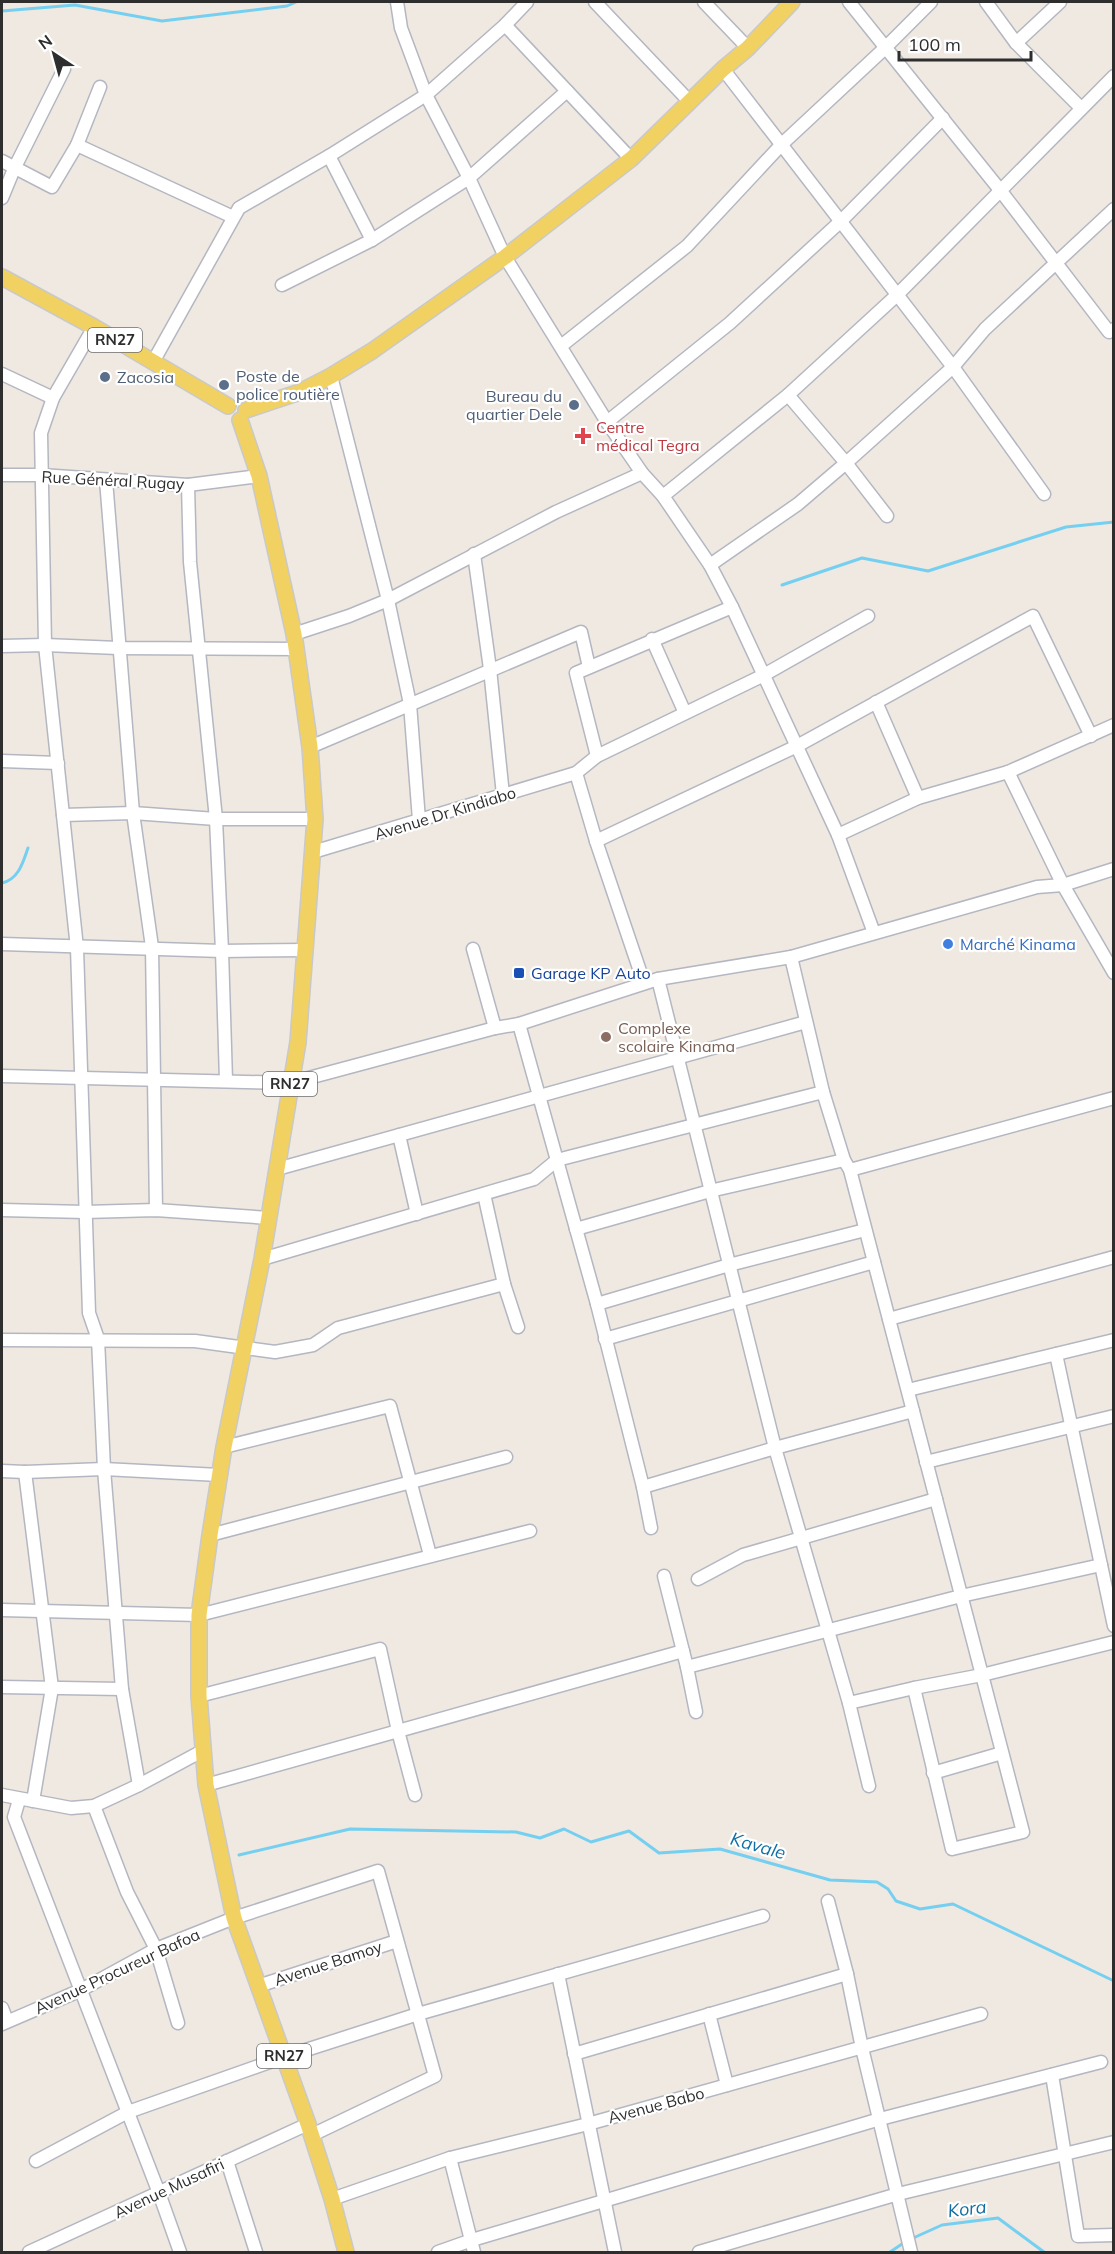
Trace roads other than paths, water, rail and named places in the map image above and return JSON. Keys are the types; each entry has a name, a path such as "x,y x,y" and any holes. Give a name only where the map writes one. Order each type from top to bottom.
{"main road":[{"path":"243,415 300,393 331,376 372,351 505,257 631,159 689,101 748,48 792,2"},
{"name":"RN27","path":"2,277 94,327 228,406 226,412 229,418 234,420 243,415 259,476 295,641 310,747 315,819 298,1042 262,1259 219,1474 199,1615 199,1696 206,1785 234,1918 310,2130 346,2253"}],"street":[{"path":"397,2 401,28 426,95 469,178 505,257 607,422 642,473 663,496 710,565 732,607 762,676 838,835 874,933"},
{"path":"153,362 238,208 329,156 426,95 505,25 527,2"},
{"path":"595,2 689,101"},
{"path":"704,2 748,48"},
{"path":"849,2 1000,190 1109,332 1113,329"},
{"path":"561,346 687,246 782,144 931,2"},
{"path":"986,2 1016,43 1081,108"},
{"path":"1016,43 1060,2"},
{"path":"505,25 631,159"},
{"path":"2,198 64,69"},
{"path":"723,69 953,367 1044,494"},
{"path":"663,496 788,395 897,296 1113,76"},
{"path":"2,161 52,187 77,145 100,87"},
{"path":"282,285 372,240 469,178 567,91"},
{"path":"607,422 730,323 841,221 943,118"},
{"path":"77,145 233,217"},
{"path":"329,156 372,240"},
{"path":"710,565 798,504 846,463 953,367 986,329 1113,208"},
{"path":"94,327 53,398 41,433 45,645 77,948 89,1313 98,1339 104,1469 122,1689 139,1785"},
{"path":"2,374 53,398"},
{"path":"331,376 388,600 410,704 419,820"},
{"path":"788,395 846,463 887,516"},
{"path":"2,646 200,648 295,641 388,600 556,512 642,473"},
{"name":"Rue Général Rugay","path":"2,475 41,475 188,485 259,476"},
{"path":"106,480 133,813 152,947 156,1210"},
{"path":"188,485 190,562 216,819 226,1080"},
{"path":"474,554 490,669 503,795"},
{"path":"597,756 576,673 732,607"},
{"path":"644,983 576,774 597,756 762,676 868,616"},
{"path":"596,841 797,746 1033,616 1091,736"},
{"path":"310,747 581,632 590,667"},
{"path":"652,639 685,713"},
{"path":"876,702 918,798"},
{"path":"838,835 918,798 1008,772 1113,725"},
{"path":"2,761 58,763"},
{"path":"1008,772 1063,885 1113,973"},
{"name":"Avenue Dr Kindiabo","path":"314,852 576,774"},
{"path":"63,815 133,813 216,819 315,819"},
{"path":"2,1076 290,1083 519,1024 657,979 791,957 1037,887 1063,885 1113,869"},
{"path":"2,944 222,951 305,950"},
{"path":"473,949 495,1029"},
{"path":"791,957 823,1092 865,1230 1023,1832 952,1849 914,1688"},
{"path":"657,979 775,1448 849,1703 868,1786"},
{"path":"277,1169 806,1023"},
{"path":"519,1024 597,1304 643,1487 651,1528"},
{"path":"262,1259 534,1179 557,1160 823,1092"},
{"path":"576,1229 711,1191 847,1165 1113,1098"},
{"path":"399,1135 417,1214"},
{"path":"484,1194 504,1284 518,1327"},
{"path":"2,1210 85,1212 156,1210 268,1218"},
{"path":"597,1304 729,1265 865,1230"},
{"path":"889,1319 1113,1257"},
{"path":"605,1339 873,1262"},
{"path":"2,1340 195,1341 275,1352 313,1345 338,1328 504,1284"},
{"path":"908,1390 1113,1340"},
{"path":"1056,1354 1113,1626"},
{"path":"224,1447 390,1406 430,1556"},
{"path":"643,1487 913,1411"},
{"path":"926,1462 1113,1416"},
{"path":"210,1535 506,1457"},
{"path":"2,1471 104,1469 219,1474"},
{"path":"26,1472 51,1688 33,1801"},
{"path":"698,1579 743,1555 936,1499"},
{"path":"2,1610 199,1615 530,1531"},
{"path":"687,1667 961,1596 1101,1564"},
{"path":"664,1576 696,1712"},
{"path":"849,1703 982,1675 1113,1642"},
{"path":"199,1696 380,1649 415,1795"},
{"path":"206,1785 683,1651"},
{"path":"2,1687 122,1689"},
{"path":"2,1795 71,1808 94,1806 204,1750"},
{"path":"933,1773 1002,1753"},
{"path":"19,1800 14,1817 180,2253"},
{"path":"94,1806 127,1892 156,1949 178,2023"},
{"name":"Avenue Procureur Bafoa","path":"4,2022 81,1990 156,1949 234,1918 378,1871 397,1941"},
{"path":"828,1901 848,1974 862,2048 911,2253"},
{"path":"36,2161 128,2112 284,2057 418,2014 763,1917"},
{"path":"397,1941 418,2014"},
{"name":"Avenue Bamoy","path":"258,1986 397,1941"},
{"path":"558,1974 615,2253"},
{"path":"574,2054 848,1974"},
{"path":"2,2008 4,2022"},
{"name":"Avenue Musafiri","path":"29,2253 227,2161 310,2130 435,2076 418,2014"},
{"path":"709,2014 727,2085"},
{"name":"Avenue Babo","path":"332,2199 450,2158 588,2124 981,2014"},
{"path":"438,2253 473,2246 603,2202 880,2119 1101,2062"},
{"path":"1052,2075 1078,2236 1113,2235"},
{"path":"699,2253 898,2194 1113,2142"},
{"path":"450,2158 473,2246"},
{"path":"227,2161 256,2253"}],"waterway":[{"path":"2,11 75,5 162,21 287,6 296,2"},
{"path":"782,585 862,558 928,571 1066,527 1114,522"},
{"path":"2,883 16,874 28,848"},
{"name":"Kavale","path":"239,1855 350,1829 516,1832 540,1838 564,1829 591,1842 629,1831 659,1853 720,1849 830,1880 877,1882 888,1889 896,1901 920,1909 953,1904 1114,1981"},
{"name":"Kora","path":"911,2239 942,2225 998,2218 1044,2252"},
{"name":"Kora","path":"890,2252 905,2242"}],"place":[{"name":"Zacosia","path":"105,377"},
{"name":"Poste de police routière","path":"224,385"},
{"name":"Bureau du quartier Dele","path":"574,405"},
{"name":"Centre médical Tegra","path":"583,436"},
{"name":"Marché Kinama","path":"948,944"},
{"name":"Garage KP Auto","path":"519,973"},
{"name":"Complexe scolaire Kinama","path":"606,1037"}]}
